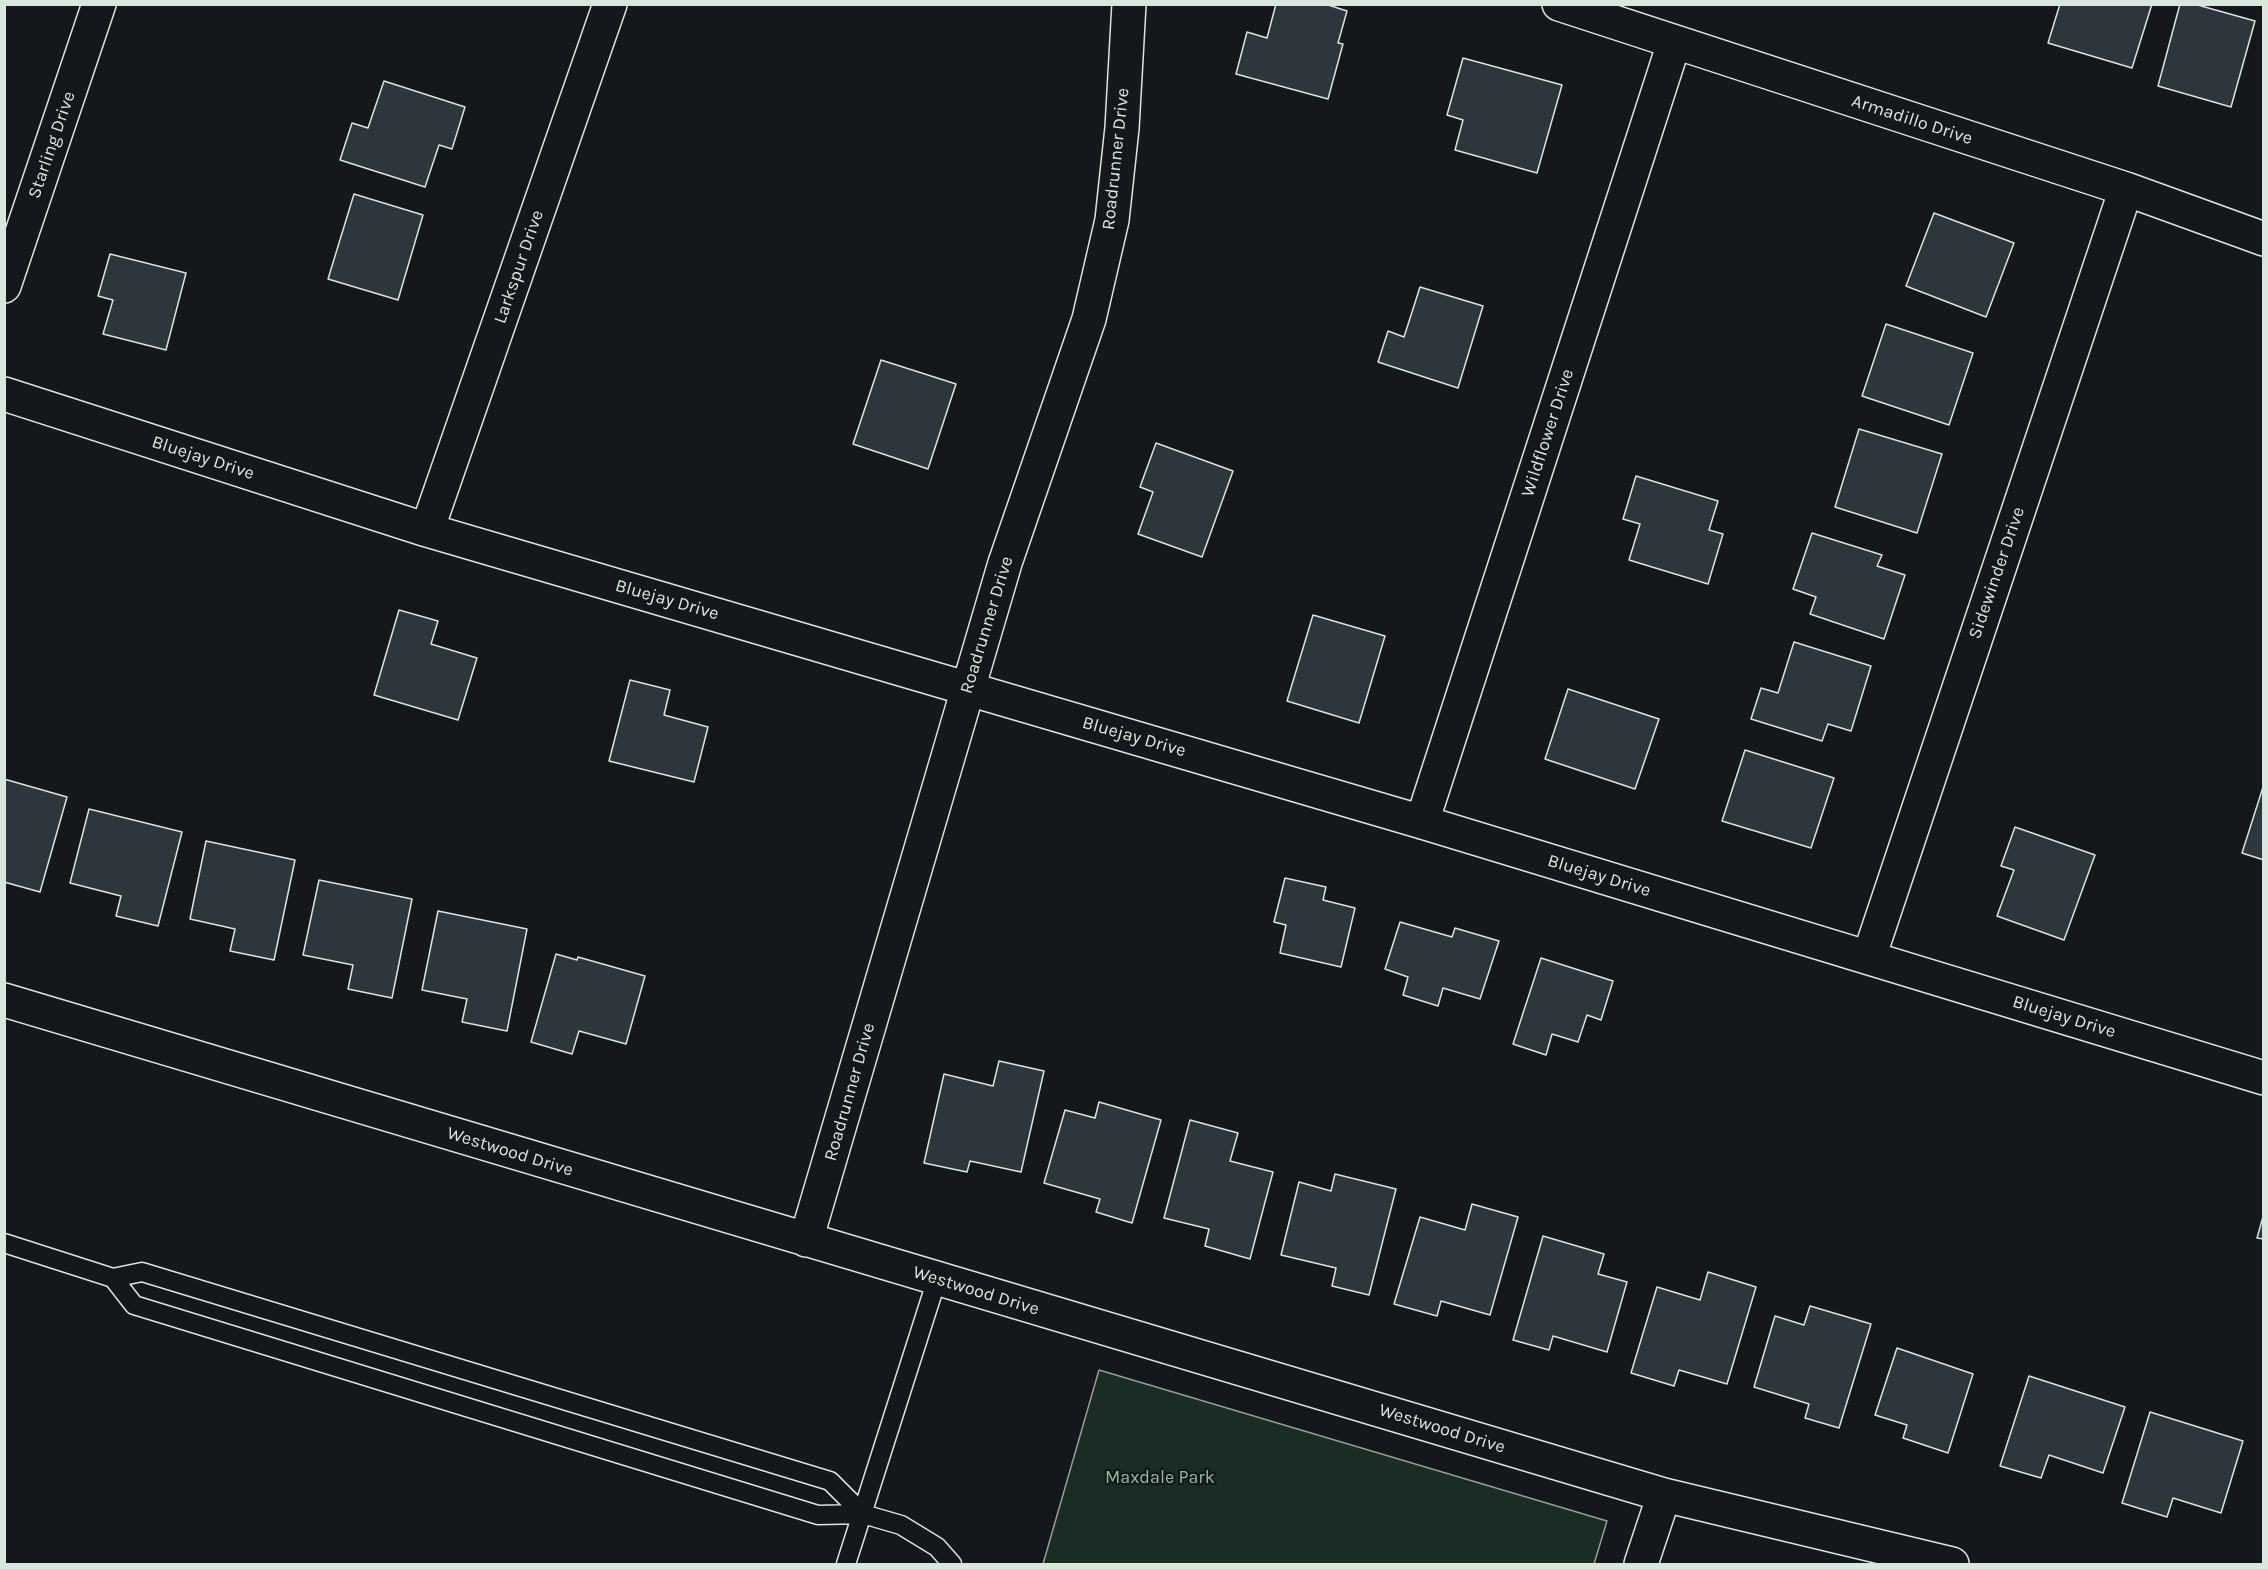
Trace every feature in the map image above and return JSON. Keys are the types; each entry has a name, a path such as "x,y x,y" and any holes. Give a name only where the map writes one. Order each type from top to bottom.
{"street":[{"name":"Starling Drive","path":"4,286 99,4"},
{"name":"Larkspur Drive","path":"427,530 610,4"},
{"name":"Roadrunner Drive","path":"806,1240 1005,563 1089,319 1112,220 1122,128 1129,4"},
{"name":"Armadillo Drive","path":"1559,4 2126,189 2264,239"},
{"name":"Wildflower Drive","path":"1422,822 1674,43"},
{"name":"Sidewinder Drive","path":"1869,957 2126,189"},
{"name":"Bluejay Drive","path":"4,394 427,530 1422,822 2264,1078"},
{"name":"Westwood Drive","path":"4,1000 1664,1495 1952,1564"},
{"path":"1641,1564 1664,1495"}],"lane":[{"path":"4,1243 113,1278 142,1272 830,1480 863,1514"},
{"path":"113,1278 134,1305 818,1515 863,1514 901,1526 937,1547 952,1564"},
{"path":"846,1564 937,1279"}],"green space":[{"name":"Maxdale Park","path":"1099,1370 1607,1521 1594,1564 1043,1564"}],"building":[{"path":"1276,4 1325,4 1347,11 1338,43 1343,44 1328,99 1236,74 1247,32 1267,38"},
{"path":"2060,4 2152,4 2132,68 2048,43"},
{"path":"2180,4 2194,4 2255,21 2231,107 2158,86"},
{"path":"1463,58 1562,85 1537,173 1455,150 1463,120 1447,115"},
{"path":"384,81 465,107 452,149 439,145 425,187 340,160 352,123 368,128"},
{"path":"354,194 423,215 398,300 328,279"},
{"path":"1934,213 2014,243 1986,317 1906,286"},
{"path":"110,254 186,273 166,350 103,334 113,300 98,296"},
{"path":"1420,287 1483,306 1458,388 1378,362 1388,331 1404,337"},
{"path":"1886,324 1973,353 1949,425 1862,396"},
{"path":"881,360 956,384 928,469 853,444"},
{"path":"1859,429 1942,454 1917,533 1835,507"},
{"path":"1156,443 1233,471 1202,557 1138,534 1153,492 1140,487"},
{"path":"1636,476 1718,501 1709,530 1723,534 1708,584 1629,560 1640,524 1623,519"},
{"path":"1812,533 1882,555 1877,566 1905,575 1884,639 1810,614 1816,597 1793,589"},
{"path":"399,610 438,621 431,644 477,658 458,720 374,695"},
{"path":"1313,615 1385,636 1359,723 1287,701"},
{"path":"1794,642 1871,666 1851,731 1828,724 1822,741 1751,719 1761,688 1778,693"},
{"path":"630,680 670,690 664,715 708,727 694,782 609,761"},
{"path":"1568,689 1659,719 1635,789 1545,759"},
{"path":"1745,750 1834,778 1811,848 1722,821"},
{"path":"4,779 67,797 40,892 4,882"},
{"path":"2264,784 2264,860 2242,853"},
{"path":"89,809 182,832 158,926 116,916 121,896 70,883"},
{"path":"2015,827 2095,855 2064,940 1997,916 2014,870 2001,866"},
{"path":"206,841 295,860 274,960 230,951 235,929 190,919"},
{"path":"1285,878 1326,887 1323,900 1355,908 1341,967 1280,953 1286,925 1274,922"},
{"path":"319,880 412,899 392,998 348,989 353,965 303,955"},
{"path":"438,911 527,929 507,1031 462,1022 467,999 422,990"},
{"path":"1400,922 1452,937 1455,928 1499,941 1480,999 1443,988 1438,1006 1403,995 1408,977 1385,969"},
{"path":"556,954 577,960 578,957 645,976 626,1044 579,1031 572,1054 531,1042"},
{"path":"1541,958 1613,981 1601,1020 1587,1015 1578,1042 1552,1034 1546,1055 1513,1044"},
{"path":"999,1061 1044,1071 1021,1172 970,1161 967,1172 924,1163 944,1074 993,1086"},
{"path":"1099,1102 1161,1120 1132,1223 1096,1212 1100,1199 1044,1183 1065,1110 1095,1118"},
{"path":"1190,1120 1238,1133 1230,1161 1273,1172 1250,1259 1205,1246 1209,1229 1164,1218"},
{"path":"1335,1174 1396,1189 1369,1295 1332,1286 1336,1268 1281,1255 1299,1182 1331,1191"},
{"path":"1472,1204 1518,1217 1490,1315 1441,1301 1437,1316 1394,1304 1420,1217 1465,1230"},
{"path":"2264,1213 2264,1239 2257,1238"},
{"path":"1543,1236 1604,1254 1598,1274 1627,1282 1607,1352 1553,1336 1549,1350 1513,1340"},
{"path":"1708,1272 1756,1287 1727,1384 1679,1370 1674,1386 1631,1373 1657,1287 1700,1300"},
{"path":"1810,1306 1871,1324 1839,1428 1805,1418 1809,1404 1754,1387 1775,1316 1804,1325"},
{"path":"1897,1348 1973,1374 1948,1453 1903,1438 1907,1425 1875,1415"},
{"path":"2029,1376 2125,1407 2103,1473 2049,1455 2041,1478 2000,1466"},
{"path":"2150,1412 2243,1441 2221,1513 2173,1498 2167,1517 2122,1503"}]}
